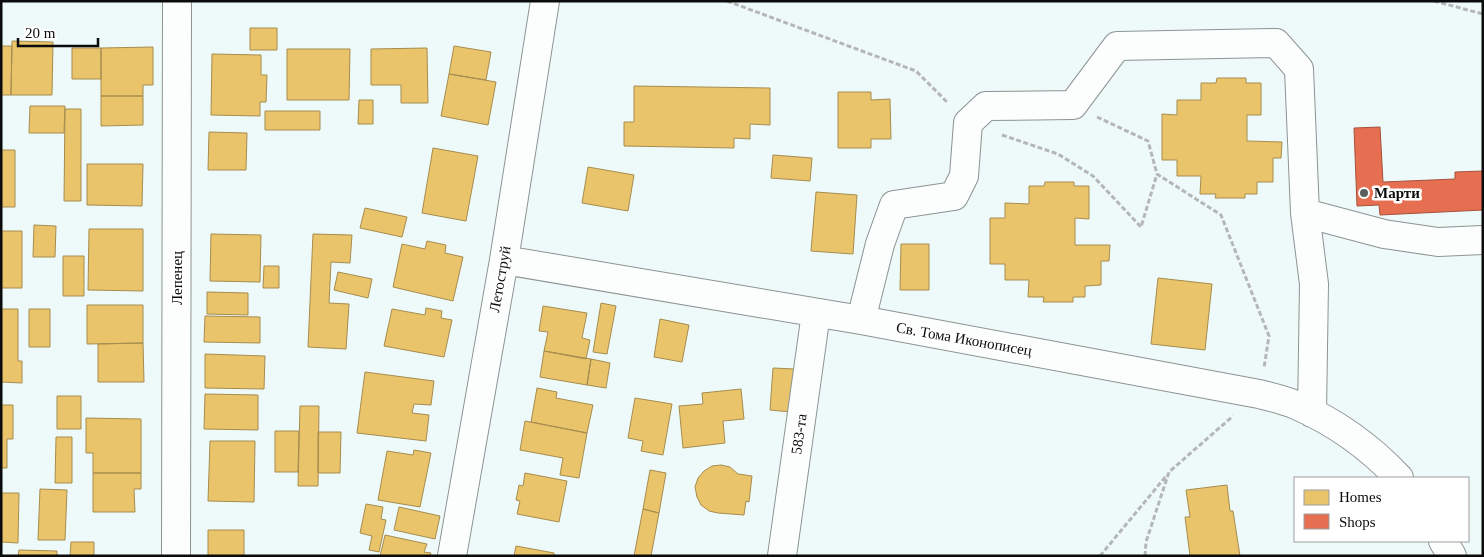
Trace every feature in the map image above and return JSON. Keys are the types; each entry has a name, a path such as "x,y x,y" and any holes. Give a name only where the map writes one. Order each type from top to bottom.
{"street":[{"name":"Лепенец","path":"176,556 177,1"},
{"name":"Летоструй","path":"452,556 504,260 545,1"},
{"path":"861,320 880,244 894,205 954,196 964,176 968,123 986,106 1073,105 1117,46 1276,43 1299,69 1305,213 1314,284 1312,413"},
{"path":"1305,213 1384,234 1438,242 1483,240"},
{"name":"Св. Тома Иконописец","path":"504,260 861,320 1259,394 1295,405 1326,420 1358,440 1398,477"},
{"name":"583-та","path":"782,556 816,313"},
{"path":"1444,542 1452,556"}],"path":[{"path":"727,1 916,71 968,123 1058,154 1093,176 1141,227 1157,174 1148,141 1073,105"},
{"path":"1434,1 1483,14"},
{"path":"1100,556 1169,472 1259,394 1269,336 1221,215 1157,174"},
{"path":"1146,556 1146,542 1169,472"}],"building: Homes":[{"path":"250,28 277,28 277,50 250,50"},
{"path":"12,41 53,42 52,95 11,95"},
{"path":"1,46 12,46 11,95 1,95"},
{"path":"454,46 491,52 486,80 449,74"},
{"path":"153,47 153,85 143,85 143,96 101,96 101,48"},
{"path":"72,48 101,48 101,79 72,79"},
{"path":"427,48 428,103 401,103 401,85 371,85 371,49"},
{"path":"287,49 350,49 349,100 287,100"},
{"path":"212,54 261,55 261,75 267,75 266,102 260,102 260,116 211,115"},
{"path":"449,74 496,82 488,125 441,116"},
{"path":"1217,78 1246,78 1246,83 1261,83 1261,115 1247,115 1247,141 1282,142 1281,158 1273,158 1273,182 1257,182 1257,194 1245,194 1245,198 1215,198 1216,194 1200,194 1201,176 1177,176 1177,160 1162,160 1162,114 1177,115 1177,100 1201,100 1201,83 1216,83"},
{"path":"634,86 770,88 770,125 750,124 750,139 734,138 734,148 624,146 624,122 634,122"},
{"path":"838,92 871,92 871,100 890,99 891,139 871,139 871,148 838,148"},
{"path":"101,96 143,96 143,125 101,126"},
{"path":"359,100 373,100 373,124 358,124"},
{"path":"30,106 65,106 64,133 29,133"},
{"path":"65,109 81,109 81,201 64,201"},
{"path":"265,111 320,111 320,130 265,130"},
{"path":"209,132 247,133 246,170 208,170"},
{"path":"433,148 478,156 466,221 422,213"},
{"path":"1,150 15,150 15,207 1,207"},
{"path":"773,155 812,158 810,181 771,178"},
{"path":"87,164 143,164 142,206 87,205"},
{"path":"588,167 634,175 628,211 582,203"},
{"path":"1045,182 1074,182 1074,186 1089,186 1089,219 1075,218 1075,245 1110,245 1109,261 1101,261 1101,285 1085,286 1085,297 1073,297 1073,302 1043,302 1044,297 1028,297 1029,280 1005,280 1005,264 990,264 990,218 1005,218 1005,203 1029,204 1029,186 1044,186"},
{"path":"816,192 857,195 853,254 811,251"},
{"path":"365,208 407,217 402,237 360,228"},
{"path":"34,225 56,226 55,257 33,257"},
{"path":"89,229 143,229 143,291 88,290"},
{"path":"1,231 22,231 22,288 1,288"},
{"path":"211,234 261,235 260,282 210,281"},
{"path":"313,234 352,235 350,263 331,262 329,303 349,304 346,349 308,347"},
{"path":"427,241 446,245 445,253 463,257 453,301 393,287 402,244 425,249"},
{"path":"901,244 929,244 929,290 900,290"},
{"path":"63,256 84,256 84,296 63,296"},
{"path":"264,266 279,266 279,288 263,288"},
{"path":"338,272 372,279 368,298 334,290"},
{"path":"1158,278 1212,284 1205,350 1151,344"},
{"path":"207,292 248,293 248,315 207,314"},
{"path":"601,303 616,306 607,354 593,352"},
{"path":"87,305 143,305 143,343 87,344"},
{"path":"543,306 587,313 582,338 590,340 586,359 544,351 548,332 539,331"},
{"path":"426,308 442,311 441,318 452,320 444,357 384,346 392,309 425,315"},
{"path":"1,309 18,309 18,361 22,361 22,383 1,382"},
{"path":"29,309 50,309 50,347 29,347"},
{"path":"205,316 260,317 260,343 204,342"},
{"path":"660,319 689,325 682,362 654,357"},
{"path":"143,343 144,382 98,382 98,344"},
{"path":"544,351 591,359 587,385 540,377"},
{"path":"205,354 265,356 264,389 205,388"},
{"path":"591,359 610,363 606,388 587,385"},
{"path":"773,368 795,369 791,412 770,410"},
{"path":"365,372 434,381 431,405 414,404 412,413 429,415 426,441 357,433"},
{"path":"537,388 557,392 556,398 593,405 587,433 531,422"},
{"path":"741,389 744,419 723,421 725,443 683,448 679,406 703,404 702,393"},
{"path":"205,394 258,395 258,430 204,429"},
{"path":"57,396 81,396 81,429 57,429"},
{"path":"635,398 672,404 663,455 641,451 643,441 628,438"},
{"path":"1,405 13,405 13,439 7,439 7,468 1,468"},
{"path":"300,406 319,406 318,486 298,486"},
{"path":"86,418 141,419 141,473 93,473 93,453 86,453"},
{"path":"525,421 587,433 579,478 560,475 563,458 520,450"},
{"path":"275,431 299,431 298,472 275,472"},
{"path":"318,432 341,432 340,473 318,473"},
{"path":"56,437 72,437 72,483 55,483"},
{"path":"210,441 255,441 254,502 208,501"},
{"path":"414,450 431,453 420,507 378,500 387,451 413,455"},
{"path":"712,466 730,467 738,474 752,476 749,502 746,501 744,515 709,511 701,505 697,497 695,487 698,478"},
{"path":"650,470 666,473 659,513 643,509"},
{"path":"93,473 141,473 141,489 134,489 135,512 93,512"},
{"path":"525,473 567,481 559,522 517,514 520,501 516,500 519,485 523,486"},
{"path":"1227,485 1230,511 1233,511 1240,556 1190,556 1185,517 1190,517 1186,490"},
{"path":"40,489 67,490 65,540 38,540"},
{"path":"1,493 19,493 18,543 1,542"},
{"path":"366,504 383,507 381,519 386,520 379,552 369,550 372,536 360,533"},
{"path":"399,507 440,516 435,539 394,530"},
{"path":"643,509 659,513 651,556 634,556"},
{"path":"208,530 244,530 244,556 208,556"},
{"path":"385,535 427,544 424,552 431,553 430,556 380,556"},
{"path":"71,542 94,542 94,556 70,556"},
{"path":"516,546 554,553 554,556 514,556"},
{"path":"19,550 57,551 57,556 18,556"}],"building: Shops":[{"path":"1380,127 1383,182 1455,179 1455,172 1483,171 1483,210 1380,215 1379,205 1357,206 1354,128"}],"place":[{"name":"Марти","path":"1364,193"}]}
